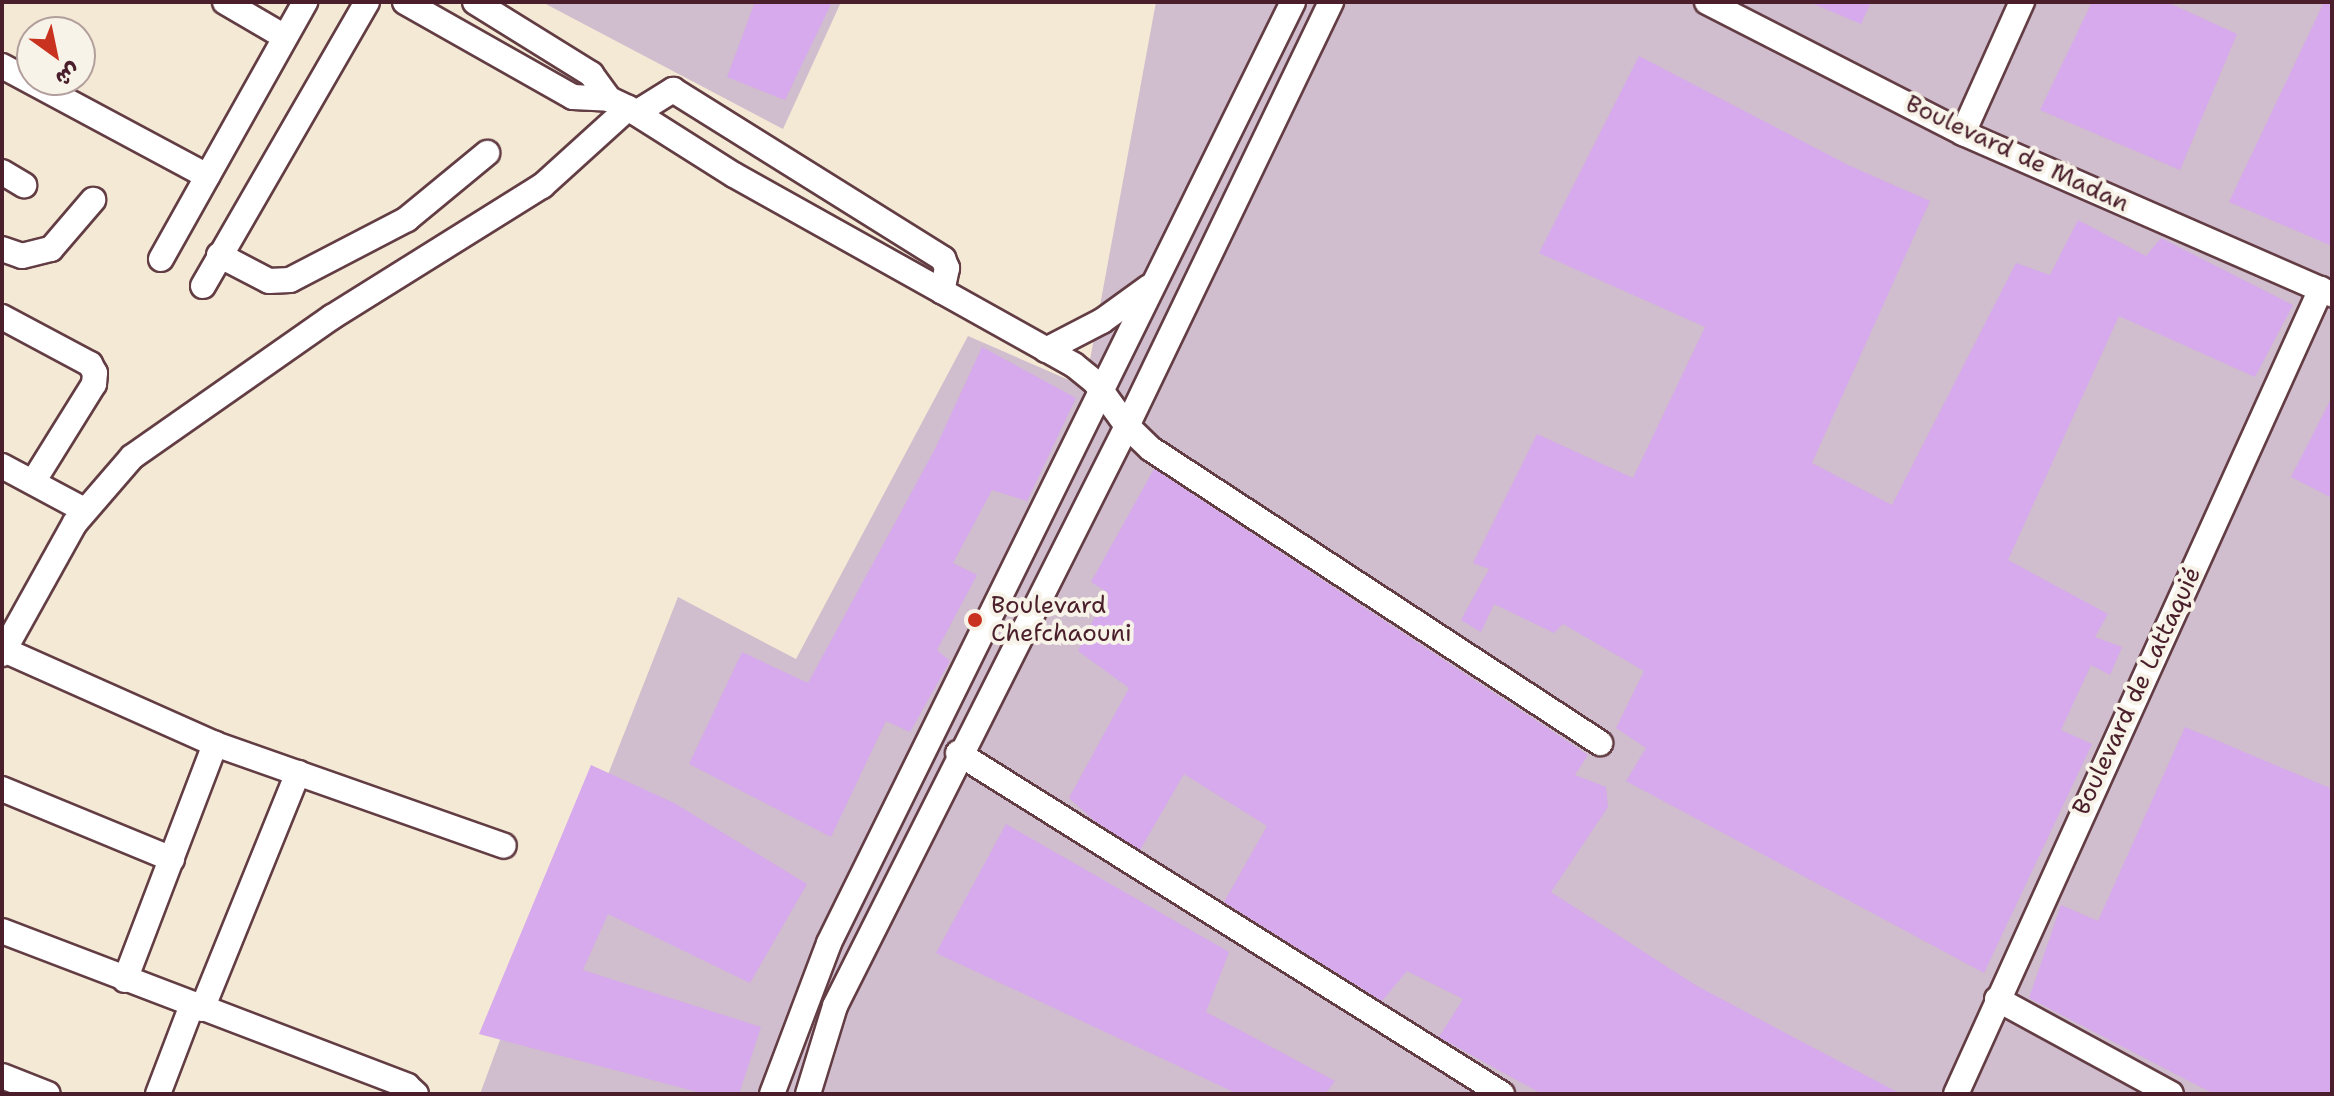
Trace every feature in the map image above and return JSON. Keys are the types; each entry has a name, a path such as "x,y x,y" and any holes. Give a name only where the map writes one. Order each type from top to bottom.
{"street":[{"path":"225,2 285,37"},
{"path":"161,259 305,2"},
{"path":"203,286 367,2"},
{"path":"405,2 573,97 624,107"},
{"path":"475,2 591,74 624,107 1046,350 1104,391 1127,426 1151,449 1600,743"},
{"path":"772,1094 829,943 1104,391 1293,2"},
{"path":"808,1094 835,1006 958,753 1127,426 1331,2"},
{"name":"Boulevard de Madan","path":"1707,2 1963,133 2326,292"},
{"path":"1963,133 2022,2"},
{"path":"2,66 207,176"},
{"path":"504,846 215,744 3,652 84,510 156,437 332,317 542,186 624,107 673,90 943,259 947,268 942,291"},
{"path":"1242,105 1274,120"},
{"path":"219,255 269,281 290,280 407,219 487,153"},
{"path":"2,172 24,185"},
{"path":"2,249 22,256 51,249 93,200"},
{"path":"1046,350 1102,321 1154,283"},
{"name":"Boulevard de Lattaquié","path":"1956,1094 1997,999 2326,292"},
{"path":"4,323 90,364 95,373 94,384 33,482"},
{"path":"2,466 84,510"},
{"path":"125,980 215,744"},
{"path":"958,753 1502,1094"},
{"path":"166,1092 197,1007 298,773"},
{"path":"2,789 172,859"},
{"path":"2,931 407,1086 416,1094"},
{"path":"1997,999 2171,1094"},
{"path":"2,1076 48,1094"}],"shaded area":[{"path":"542,2 841,2 783,129"},
{"path":"1156,2 2332,2 2332,1094 480,1094 570,851 605,782 678,597 796,659 968,336 1085,387"}],"building":[{"path":"755,2 832,2 785,100 727,77"},
{"path":"1809,2 1871,2 1861,24"},
{"path":"2092,2 2167,2 2237,34 2180,170 2040,110"},
{"path":"2324,2 2332,2 2332,246 2229,202"},
{"path":"1639,56 1848,165 1930,201 1812,463 1892,505 2016,263 2050,275 2078,220 2146,256 2161,238 2293,305 2255,377 2119,316 2008,560 2108,614 2095,637 2122,647 2110,675 2091,665 2061,730 2092,744 1984,973 1626,781 1646,748 1616,728 1644,671 1563,624 1554,633 1494,604 1481,632 1461,620 1489,569 1473,563 1537,434 1633,478 1705,327 1539,253"},
{"path":"982,347 1076,398 1027,501 992,490 953,563 977,575 937,650 950,661 910,732 886,721 831,837 689,764 742,652 808,683 935,449"},
{"path":"2332,397 2332,498 2291,477"},
{"path":"1154,469 1588,755 1575,775 1606,787 1608,807 1551,892 1697,986 1901,1094 1542,1094 1439,1037 1463,999 1407,971 1382,1001 1224,902 1267,826 1184,774 1140,850 1095,821 1069,798 1129,688 1078,651 1107,592 1091,582"},
{"path":"2185,727 2332,789 2332,1094 2214,1094 2029,998 2061,905 2098,921"},
{"path":"591,765 674,803 807,884 750,983 608,914 583,970 761,1027 739,1094 705,1094 479,1034"},
{"path":"1006,824 1229,952 1206,1012 1335,1081 1325,1094 1238,1094 936,953"}],"place":[{"name":"Boulevard Chefchaouni","path":"975,620"}]}
